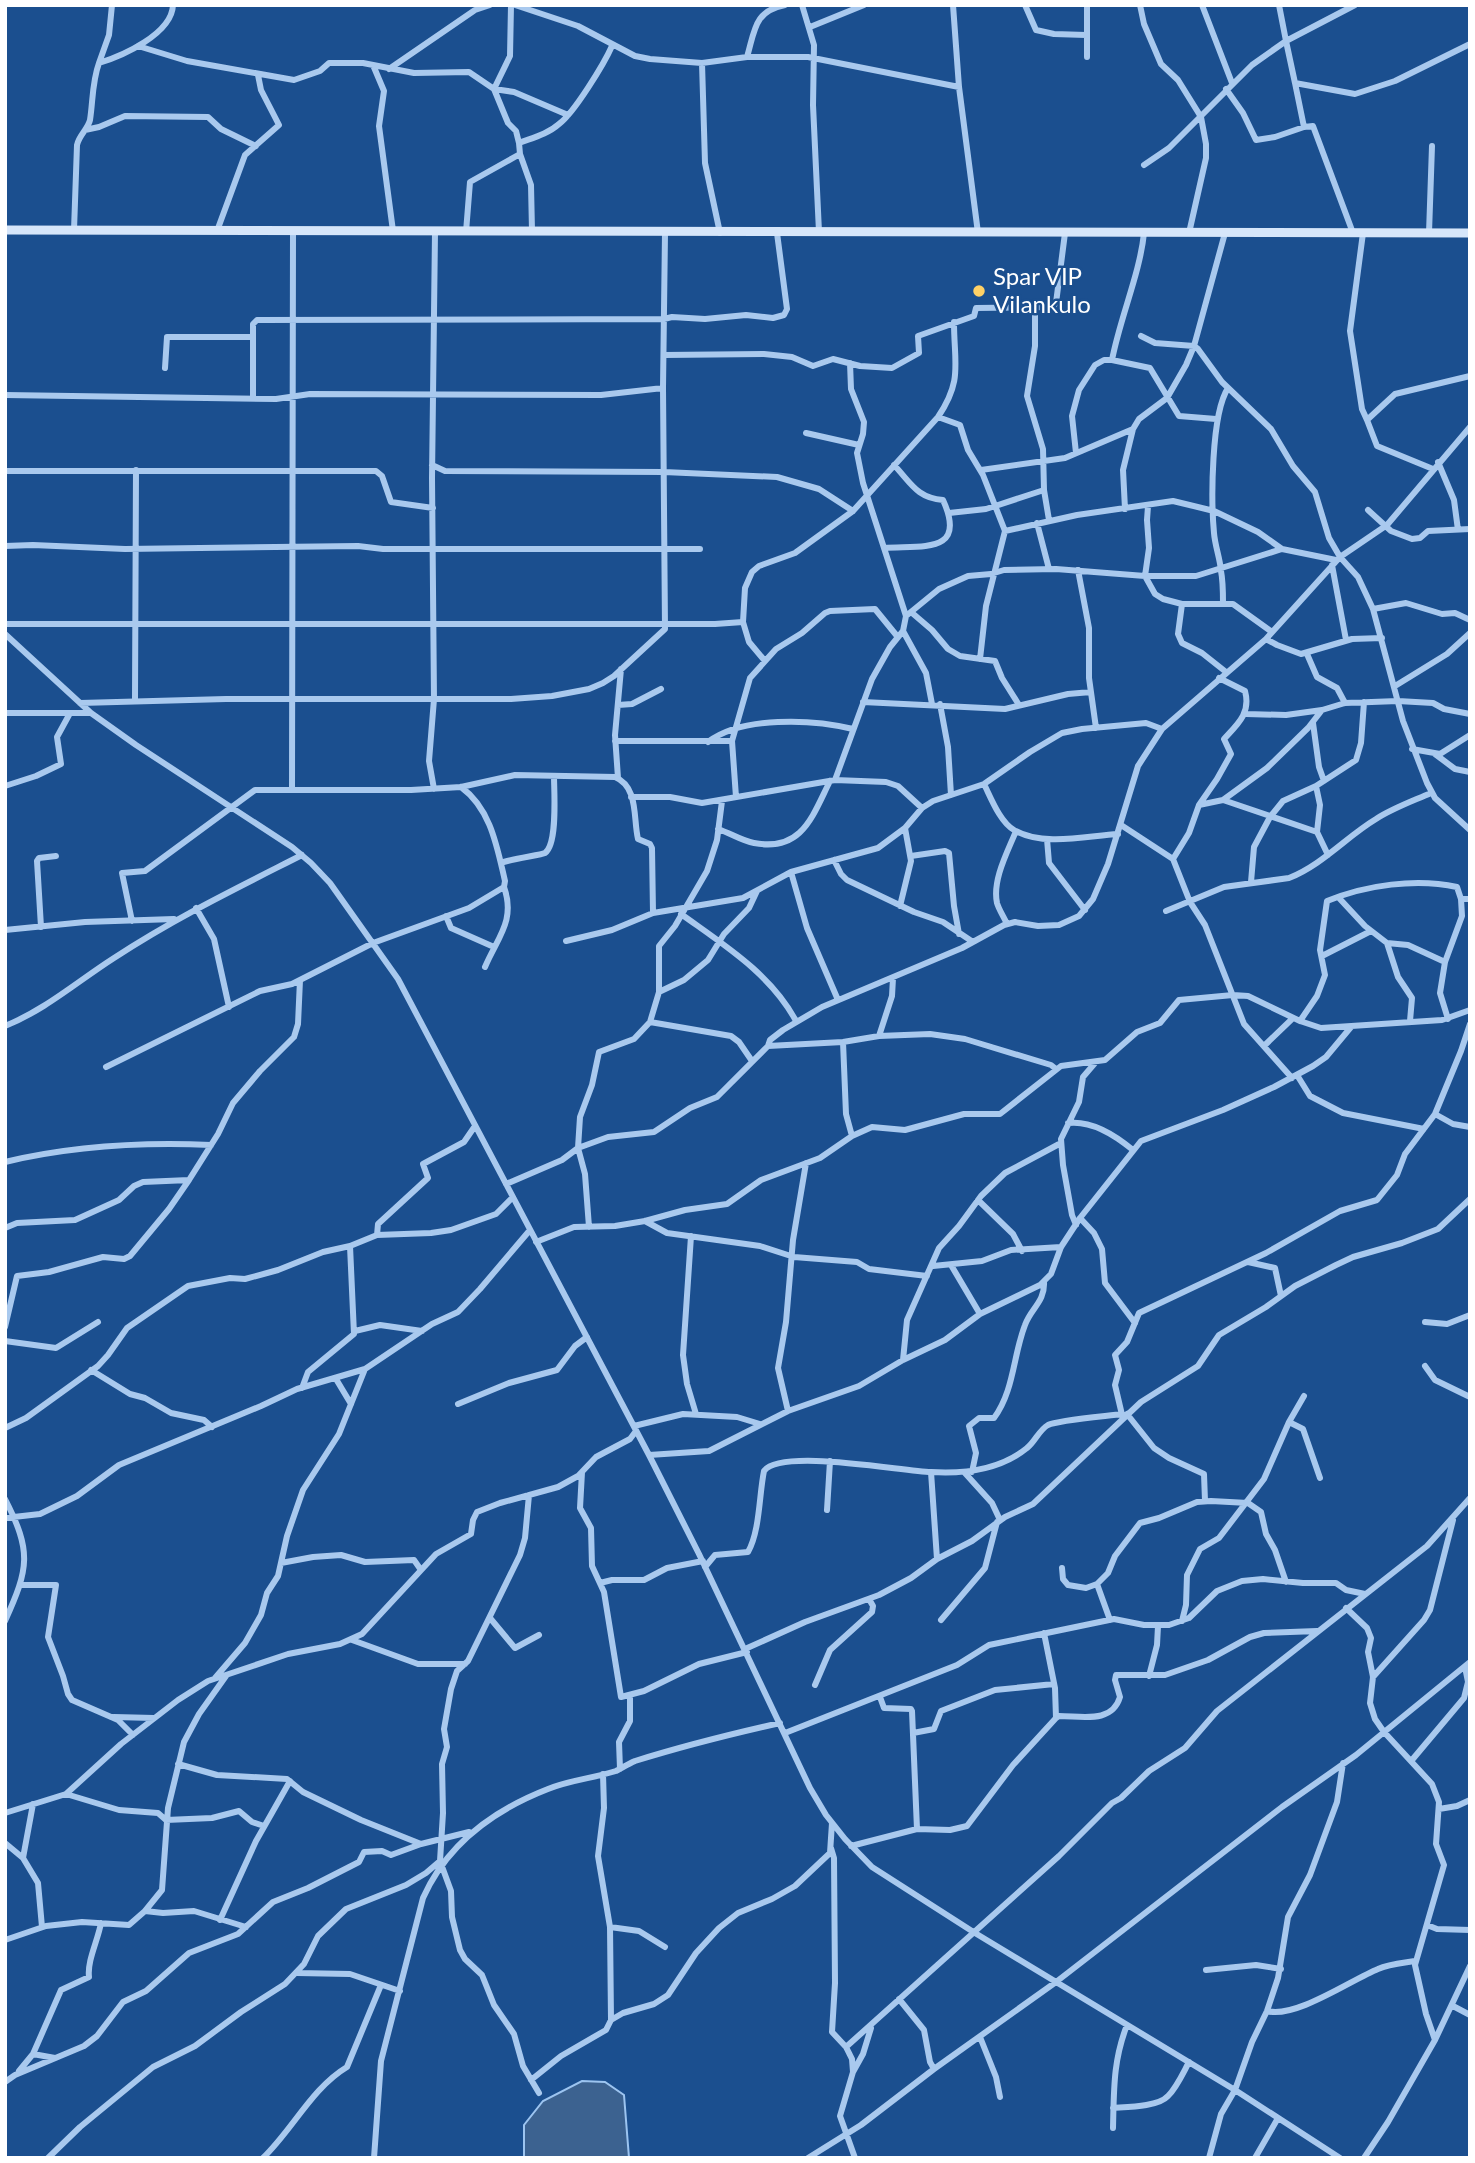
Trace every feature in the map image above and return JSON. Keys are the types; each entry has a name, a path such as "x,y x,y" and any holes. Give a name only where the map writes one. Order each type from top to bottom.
{"main road":[{"path":"5,230 1470,233"}],"street":[{"path":"74,230 77,145 89,123 93,85 109,35 112,5"},
{"path":"99,63 147,41 170,16 173,5"},
{"path":"389,69 475,10 490,5"},
{"path":"532,231 531,185 520,154 516,131 508,123 494,89 510,56 513,5 578,26 601,37 612,46 650,59 702,63 747,57 790,56 959,87"},
{"path":"747,57 756,24 762,15 768,7 785,5"},
{"path":"810,27 864,5"},
{"path":"953,5 959,87 978,233"},
{"path":"1025,5 1036,30 1054,34 1087,35"},
{"path":"1140,5 1144,24 1161,64 1178,80 1201,117 1206,158 1189,233"},
{"path":"1202,5 1232,83"},
{"path":"1279,5 1304,127"},
{"path":"1144,165 1169,148 1252,65 1337,9 1355,5"},
{"path":"803,6 814,45 813,105 819,232"},
{"path":"1087,57 1089,7"},
{"path":"1295,83 1355,94 1395,81 1470,44"},
{"path":"138,46 187,61 294,80 320,71 329,64 373,65 414,73 469,72 494,89 514,92 568,115"},
{"path":"519,144 556,127 568,115 598,72 612,46"},
{"path":"702,63 705,163 720,233"},
{"path":"373,65 384,91 379,126 393,231"},
{"path":"217,231 245,155 279,125 267,104 258,75"},
{"path":"1226,89 1243,113 1256,140 1275,138 1313,126 1358,233 1350,331 1362,409 1380,448 1433,469"},
{"path":"85,130 125,116 208,117 221,129 256,146"},
{"path":"1429,233 1432,146"},
{"path":"466,232 470,182 520,154"},
{"path":"292,789 293,232"},
{"path":"434,789 429,761 434,699 432,464 435,232"},
{"path":"79,703 135,700 511,699 552,696 589,689 614,676 662,634 666,623 663,388 666,233"},
{"path":"253,398 253,324 257,320 705,319 746,315 773,318 784,315 787,309 777,233"},
{"path":"664,355 764,354 792,357 813,366 833,359 867,367 895,367 919,353 917,337 974,316 976,308 1053,307 1056,303 1065,233"},
{"path":"1112,360 1143,247 1144,233"},
{"path":"1125,509 1123,470 1133,429 1139,419 1167,398 1186,365 1194,346 1225,233"},
{"path":"1035,309 1035,346 1027,396 1045,462 1044,490 1049,520"},
{"path":"765,661 749,642 743,622 745,588 752,572 759,566 794,553 853,511 938,417 948,402 956,378 954,323"},
{"path":"1141,336 1155,343 1194,346 1228,388 1271,429 1293,466 1315,492 1336,561 1346,640"},
{"path":"165,368 167,337 253,337"},
{"path":"1076,453 1072,416 1079,390 1095,365 1104,360 1150,368 1179,416 1216,419"},
{"path":"850,363 851,389 864,422 857,453 866,496 908,614 932,630 948,649 960,656 995,661 1019,705"},
{"path":"1367,420 1395,394 1470,376"},
{"path":"5,395 276,399 310,394 601,395 663,388"},
{"path":"1223,603 1221,569 1214,536 1216,419 1228,388"},
{"path":"938,417 960,425 1005,531 986,606 980,659"},
{"path":"506,1184 562,1160 578,1148 608,1137 654,1132 690,1108 717,1097 768,1046 770,1040 796,1021 838,1000 893,978 1007,924 1015,922 1038,926 1059,925 1079,916 1093,899 1103,876 1138,766 1162,729 1266,639 1336,561 1387,525 1470,427"},
{"path":"981,470 1065,458 1133,429"},
{"path":"806,433 859,445"},
{"path":"1438,462 1454,500 1458,530"},
{"path":"432,464 445,471 664,472 785,478 820,489 853,511"},
{"path":"884,548 942,543 949,534 949,513 943,500 930,500 922,495 894,464"},
{"path":"5,471 376,471 383,476 391,502 432,508"},
{"path":"135,700 136,471"},
{"path":"432,478 445,471"},
{"path":"949,513 986,509 1044,490"},
{"path":"1005,531 1049,520 1173,501 1214,511 1258,532 1282,549 1336,561 1358,577 1373,609 1412,749 1431,793 1470,830"},
{"path":"1148,506 1149,548 1145,576 1155,594 1182,604 1223,603 1238,606 1272,632"},
{"path":"1368,510 1391,531 1412,539 1420,538 1428,531 1470,529"},
{"path":"1037,523 1049,569"},
{"path":"5,546 136,549 700,548"},
{"path":"718,829 753,843 775,844 796,837 810,820 832,780 877,669 900,634 908,614 939,589 968,576 1004,570 1049,569 1145,576 1196,576 1282,549"},
{"path":"1078,570 1090,642 1091,692 1096,728"},
{"path":"1373,609 1406,603 1442,614 1455,612 1470,620"},
{"path":"1182,604 1178,634 1182,643 1202,653 1226,672"},
{"path":"736,797 733,741 747,683 776,649 830,611 875,609 900,634 926,673 932,704"},
{"path":"5,624 743,622"},
{"path":"1395,686 1447,654 1470,633"},
{"path":"7,637 92,713 302,855 330,883 373,943 398,979 649,1455 810,1788 832,1823 851,1846 872,1867 975,1933 1235,2090 1340,2158"},
{"path":"1266,639 1284,648 1307,654 1323,646 1346,640 1382,638"},
{"path":"1307,654 1317,677 1337,688 1345,703"},
{"path":"618,778 615,741 621,669"},
{"path":"1173,859 1189,833 1199,805 1231,754 1224,739 1246,714 1245,691 1219,678"},
{"path":"618,705 632,704 661,689"},
{"path":"863,702 1000,709 1068,694 1091,692"},
{"path":"1246,714 1286,715 1322,710 1345,703 1398,701 1433,703 1444,709 1470,714"},
{"path":"1251,882 1254,847 1270,817 1283,801 1316,786 1356,760 1361,743 1364,702"},
{"path":"940,704 948,747 951,795"},
{"path":"1199,805 1223,800 1267,768 1313,723 1322,710"},
{"path":"5,713 92,713"},
{"path":"5,786 61,764 57,737 69,715"},
{"path":"708,742 716,735 735,728 824,723 853,729"},
{"path":"566,941 612,930 653,913 685,906 732,901 792,872 878,848 905,828 922,808 933,801 984,784 1062,733 1146,723 1162,729"},
{"path":"1313,723 1319,767 1324,781"},
{"path":"1436,754 1470,735"},
{"path":"615,741 733,741"},
{"path":"1412,749 1436,754 1455,769 1470,772"},
{"path":"132,921 122,873 145,871 255,790 461,788 515,775 618,778 624,782 635,808 638,839 650,844 652,848 653,913"},
{"path":"501,863 543,854 548,849 554,827 554,776"},
{"path":"631,797 670,797 702,803 832,780 892,783 922,808"},
{"path":"984,784 1006,822 1016,831 1047,839 1118,834"},
{"path":"1316,786 1320,805 1317,832 1328,855"},
{"path":"461,788 475,801 491,826 505,881 503,887 509,912 507,921 485,967"},
{"path":"1166,912 1224,887 1289,878 1328,855 1376,819 1431,793"},
{"path":"1223,800 1317,832"},
{"path":"589,1227 584,1174 578,1148 580,1117 593,1085 599,1052 634,1039 650,1021 659,992 659,946 707,872 722,801"},
{"path":"1121,825 1173,859 1190,902 1205,925 1244,1024 1310,1096 1343,1113 1424,1129"},
{"path":"900,906 911,867 905,828"},
{"path":"1007,924 998,904 997,890 1000,872 1016,831"},
{"path":"1047,839 1049,863 1060,873 1085,910"},
{"path":"911,856 945,851 949,853 959,934"},
{"path":"5,1026 34,1012 176,919 302,855"},
{"path":"41,927 37,861 39,858 56,856"},
{"path":"834,860 844,878 900,906 943,922 973,942"},
{"path":"792,872 807,928 838,1000"},
{"path":"1265,1045 1296,1020 1322,985 1325,975 1321,942 1327,901 1398,884 1457,887 1461,899 1461,921 1445,962 1440,993 1448,1019"},
{"path":"106,1067 260,991 287,986 373,943 470,908 503,887"},
{"path":"659,992 691,976 708,960 719,942 749,908 757,891"},
{"path":"1339,898 1371,931 1387,943 1408,945 1445,962"},
{"path":"1461,899 1470,899"},
{"path":"732,901 742,917"},
{"path":"196,908 214,939 229,1007"},
{"path":"681,914 760,974 787,1005 796,1021"},
{"path":"446,916 451,928 494,947"},
{"path":"5,930 176,919"},
{"path":"1322,956 1371,931"},
{"path":"1387,943 1398,977 1412,998 1410,1021"},
{"path":"879,1036 892,996 893,978"},
{"path":"5,1327 17,1276 49,1272 105,1257 126,1258 169,1209 211,1145 233,1103 260,1071 295,1037 300,980"},
{"path":"536,1242 567,1229 646,1221 685,1210 727,1204 761,1180 828,1153 852,1136 872,1127 905,1130 964,1114 1000,1114 1056,1069 1076,1062 1105,1060 1136,1032 1160,1023 1177,1001 1233,995 1257,999 1296,1020 1321,1028 1448,1019 1470,1010"},
{"path":"650,1021 731,1036 739,1042 752,1061"},
{"path":"1205,1501 1204,1474 1154,1448 1124,1416 1115,1385 1119,1370 1115,1355 1127,1342 1141,1311 1266,1253 1340,1211 1377,1199 1397,1175 1405,1154 1435,1114 1470,1024"},
{"path":"649,1455 709,1451 788,1411 859,1386 903,1360 945,1340 980,1314 1044,1282 1051,1274 1061,1247 1078,1221 1145,1138 1223,1110 1294,1077 1326,1057 1351,1027"},
{"path":"768,1046 930,1034 965,1039 1051,1065 1056,1069"},
{"path":"843,1042 845,1102 852,1136"},
{"path":"1096,1062 1083,1077 1081,1094 1061,1143 1071,1212 1098,1240 1105,1283 1135,1323"},
{"path":"1435,1114 1453,1124 1470,1127"},
{"path":"1068,1123 1085,1123 1102,1130 1121,1139 1133,1150"},
{"path":"377,1235 378,1224 428,1178 423,1164 464,1142 475,1126"},
{"path":"5,1162 72,1150 180,1143 211,1145"},
{"path":"903,1360 907,1320 939,1248 960,1226 978,1200 1005,1173 1061,1143"},
{"path":"788,1411 778,1368 794,1257 793,1240 798,1224 806,1163"},
{"path":"5,1228 17,1223 75,1220 119,1199 138,1184 189,1180"},
{"path":"5,1429 26,1418 91,1370 108,1355 127,1328 188,1286 230,1278 245,1279 377,1235 451,1230 496,1214 513,1197"},
{"path":"582,1472 580,1508 591,1528 592,1566 604,1592 619,1696 623,1698 699,1664 746,1651 796,1625 869,1599 911,1578 937,1559 972,1541 998,1521 1040,1500 1124,1416 1198,1366 1219,1335 1281,1296 1353,1256 1402,1243 1438,1229 1470,1199"},
{"path":"978,1200 1013,1234 1022,1251"},
{"path":"646,1221 667,1233 760,1246 794,1257 857,1262 869,1269 928,1276"},
{"path":"5,1518 35,1515 58,1506 77,1496 119,1465 302,1388 365,1369 422,1331 458,1312 530,1230"},
{"path":"691,1236 682,1355 696,1414"},
{"path":"302,1388 308,1372 354,1334 350,1246"},
{"path":"933,1266 982,1261 1011,1250 1061,1247"},
{"path":"1247,1261 1275,1268 1281,1296"},
{"path":"951,1265 980,1314"},
{"path":"968,1472 976,1453 969,1426 979,1418 994,1418 1006,1398 1025,1323 1044,1295 1044,1282"},
{"path":"1425,1322 1447,1324 1470,1315"},
{"path":"5,1341 57,1348 98,1322"},
{"path":"355,1331 380,1325 422,1331"},
{"path":"458,1404 509,1384 557,1370 575,1346 587,1337"},
{"path":"1425,1366 1435,1380 1470,1397"},
{"path":"215,1678 245,1643 261,1615 265,1597 278,1576 303,1490 333,1444 365,1369"},
{"path":"91,1370 130,1394 145,1398 171,1413 204,1420 212,1427"},
{"path":"336,1379 351,1404"},
{"path":"1182,1621 1186,1605 1187,1574 1200,1549 1219,1538 1265,1479 1289,1422 1304,1396"},
{"path":"5,1814 66,1794 154,1718 215,1678 288,1654 331,1647 352,1640 370,1628 386,1606 441,1549 471,1534 477,1512 558,1487 582,1472 596,1457 630,1439 635,1428 683,1414 737,1417 760,1424"},
{"path":"600,1583 611,1580 644,1580 667,1568 704,1564 716,1555 748,1552 754,1538 764,1471 768,1466 815,1460 872,1468 968,1472 995,1465 1025,1450 1049,1425 1124,1416"},
{"path":"1289,1422 1303,1429 1320,1478"},
{"path":"827,1510 830,1461"},
{"path":"930,1472 937,1559"},
{"path":"941,1620 985,1569 998,1521 992,1503 968,1472"},
{"path":"529,1495 523,1548 490,1618 465,1664 457,1671 451,1689 444,1728 447,1747 442,1770 442,1840 439,1849 440,1863 451,1891 452,1917 460,1950 465,1959 482,1975 494,2005 514,2034 520,2061 539,2093"},
{"path":"846,2048 1059,1856 1112,1803 1121,1798 1149,1771 1185,1748 1217,1711 1427,1546 1470,1498"},
{"path":"5,1499 14,1516 25,1552 25,1569 5,1621"},
{"path":"1062,1568 1063,1579 1068,1585 1086,1588 1097,1584 1108,1573 1115,1556 1140,1523 1205,1501 1248,1503 1263,1516 1266,1534 1275,1550 1286,1582"},
{"path":"1373,1677 1430,1610 1454,1518"},
{"path":"281,1563 341,1555 365,1562 414,1560 421,1570"},
{"path":"785,1733 957,1665 989,1645 1110,1620 1122,1619 1158,1626 1182,1621 1226,1586 1263,1579 1336,1583 1346,1590 1365,1594"},
{"path":"1097,1584 1110,1620"},
{"path":"20,1585 56,1586 48,1637 68,1694 72,1700 123,1723 133,1735"},
{"path":"1346,1590 1348,1607 1370,1633 1368,1657 1373,1677 1370,1703 1375,1719 1432,1784 1439,1809 1436,1844 1444,1865 1415,1961 1417,1981 1435,2040"},
{"path":"815,1685 830,1650 872,1612 873,1606 869,1599"},
{"path":"490,1618 515,1648 538,1634"},
{"path":"1149,1676 1157,1645 1158,1626"},
{"path":"851,1846 917,1829 950,1830 967,1826 1013,1765 1056,1718 1109,1715 1120,1698 1116,1675 1165,1675 1208,1660 1250,1637 1264,1633 1317,1631"},
{"path":"1044,1633 1054,1684 1056,1718"},
{"path":"352,1640 418,1664 465,1664"},
{"path":"808,2158 868,2120 934,2068 1056,1982 1282,1807 1384,1732 1467,1664"},
{"path":"1412,1760 1464,1698 1468,1682 1467,1664"},
{"path":"5,1940 41,1927 82,1922 129,1925 145,1911 162,1890 166,1820 187,1733 228,1674"},
{"path":"913,1732 934,1729 941,1711 995,1690 1054,1684"},
{"path":"620,1769 619,1742 630,1721 631,1695"},
{"path":"880,1697 884,1709 912,1710 917,1829"},
{"path":"112,1717 154,1718"},
{"path":"5,2082 15,2075 74,2052 90,2041 123,2002 146,1991 189,1954 239,1934 273,1902 359,1862 364,1852 382,1851 391,1855 442,1840 472,1830 549,1788 620,1769 632,1762 697,1742 780,1723"},
{"path":"1209,2158 1221,2114 1235,2090 1252,2042 1267,2011 1281,1969 1288,1917 1310,1875 1337,1802 1343,1763"},
{"path":"178,1764 217,1775 283,1778 303,1792 361,1820 421,1844"},
{"path":"531,2080 561,2056 606,2030 611,2020 610,1927 598,1864 604,1808 603,1774"},
{"path":"220,1920 264,1826 290,1781"},
{"path":"66,1794 119,1810 158,1814 166,1820 212,1818 240,1811 252,1822 264,1826"},
{"path":"1439,1809 1457,1807 1470,1800"},
{"path":"23,1858 33,1804"},
{"path":"611,2020 632,2009 654,2004 668,1995 696,1953 719,1928 738,1913 795,1886 830,1853 832,1823"},
{"path":"48,2158 80,2127 153,2067 195,2046 240,2012 285,1984 304,1964 318,1936 346,1909 406,1885 426,1873 440,1863 472,1830"},
{"path":"5,1843 23,1858 39,1886 41,1927"},
{"path":"831,1848 834,1857 835,1972 832,2032 852,2059 853,2072"},
{"path":"374,2158 379,2072 423,1898 440,1863"},
{"path":"145,1911 194,1911 246,1927"},
{"path":"15,2075 33,2054 61,1990 89,1977 88,1965 98,1942 101,1923"},
{"path":"1427,1925 1437,1929 1470,1930"},
{"path":"610,1927 639,1931 665,1947"},
{"path":"1267,2011 1279,2013 1338,1990 1375,1970 1415,1961"},
{"path":"1206,1970 1256,1965 1281,1969"},
{"path":"1364,2158 1435,2040 1470,1966"},
{"path":"297,1973 350,1974 400,1991"},
{"path":"263,2158 318,2090 337,2072 347,2067 381,1984"},
{"path":"900,1999 923,2030 929,2046 930,2063 934,2068"},
{"path":"1453,2006 1470,2015"},
{"path":"1113,2128 1115,2065 1126,2025"},
{"path":"855,2158 840,2113 872,2026"},
{"path":"980,2037 996,2077 1000,2097"},
{"path":"33,2054 57,2059"},
{"path":"1113,2108 1144,2106 1164,2099 1175,2087 1189,2062"},
{"path":"1255,2158 1278,2118"}],"water":[{"path":"582,2081 605,2082 624,2095 629,2158 524,2158 524,2125 543,2101"}],"place":[{"name":"Spar VIP Vilankulo","path":"979,291"}]}
